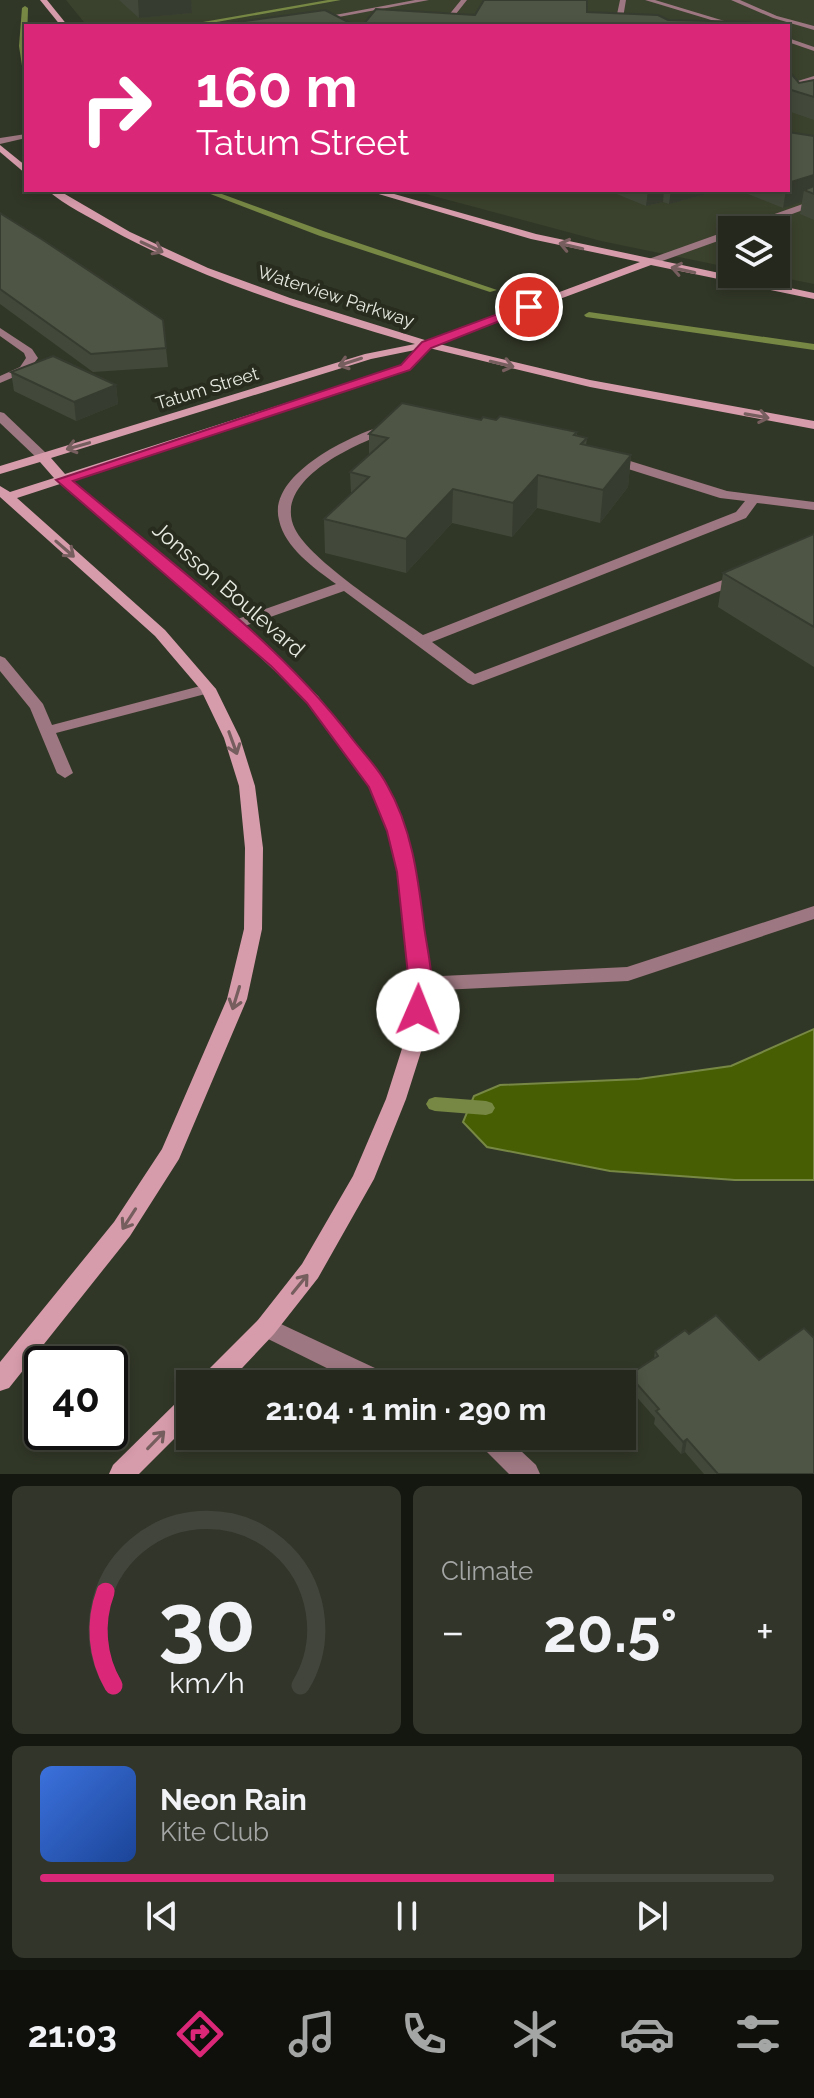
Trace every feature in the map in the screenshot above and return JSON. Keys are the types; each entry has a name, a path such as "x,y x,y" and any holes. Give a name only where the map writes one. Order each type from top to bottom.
{"street":[{"path":"43,0 63,24"},
{"path":"293,24 426,0"},
{"path":"427,22 446,23 464,0"},
{"path":"623,0 619,19 642,24"},
{"path":"648,0 728,24"},
{"path":"734,0 775,17 814,28"},
{"path":"752,0 814,22"},
{"path":"342,17 370,18"},
{"path":"790,41 814,49"},
{"path":"790,86 814,78"},
{"path":"0,141 24,136"},
{"path":"0,148 24,169"},
{"name":"Waterview Parkway","path":"55,192 117,230 196,266 285,300 426,345 649,396 814,425"},
{"path":"376,192 457,217 647,263 814,296"},
{"path":"647,263 814,203"},
{"name":"Tatum Street","path":"0,470 369,356 426,345 647,263"},
{"path":"0,331 28,351 32,358 30,364 0,380"},
{"name":"Tatum Street","path":"2,496 63,480 405,368 426,345"},
{"name":"Jonsson Boulevard","path":"1,419 63,480 234,625 313,699 378,786 397,831 407,872 420,984 416,1036 396,1099 363,1179 310,1271 266,1327 225,1370"},
{"path":"403,423 360,439 327,456 302,476 285,500 284,515 296,543 473,680 758,571"},
{"path":"589,454 725,495 814,506"},
{"path":"0,1380 122,1229 171,1153 237,999 253,929 254,848 247,786 232,738 208,689 160,633 2,496"},
{"path":"422,641 741,515 753,499"},
{"path":"234,625 347,585"},
{"path":"0,661 37,707 50,730 65,773"},
{"path":"50,730 208,689"},
{"path":"420,984 628,974 814,912"},
{"path":"266,1327 354,1370"},
{"path":"122,1474 176,1420"},
{"path":"502,1450 527,1474"}],"shaded area":[{"path":"66,0 814,0 814,284 790,279 790,216 718,216 718,265 601,241 418,192 790,192 790,24 85,24"},
{"path":"814,1029 814,1180 735,1180 610,1171 487,1147 463,1122 474,1096 500,1085 639,1079 731,1066"}],"building":[{"path":"484,0 587,0 587,12 751,24 364,24 376,9 475,15"},
{"path":"325,10 352,24 223,24"},
{"path":"790,72 799,83 814,80 814,97 790,90"},
{"path":"790,132 814,136 814,175 790,182"},
{"path":"0,213 163,320 166,348 91,354 0,289"},
{"path":"53,356 116,385 74,402 11,372"},
{"path":"402,403 481,420 483,417 496,420 500,416 577,432 574,435 587,438 581,444 631,455 603,490 538,475 513,503 453,489 406,539 324,519 369,477 350,472 388,438 369,434"},
{"path":"814,534 814,627 723,573"},
{"path":"716,1315 759,1360 804,1328 814,1338 814,1474 718,1474 687,1439 683,1442 636,1383 636,1370 658,1356 655,1351 685,1330 689,1334"}],"waterway":[{"path":"195,24 338,0"},
{"path":"24,59 25,8"},
{"path":"209,192 323,234 493,290"},
{"path":"589,315 814,347"},
{"path":"435,1104 486,1108"}],"route":[{"path":"418,1010 420,984 407,872 397,831 378,786 347,740 277,662 63,480 405,368 426,345 529,307"}]}
